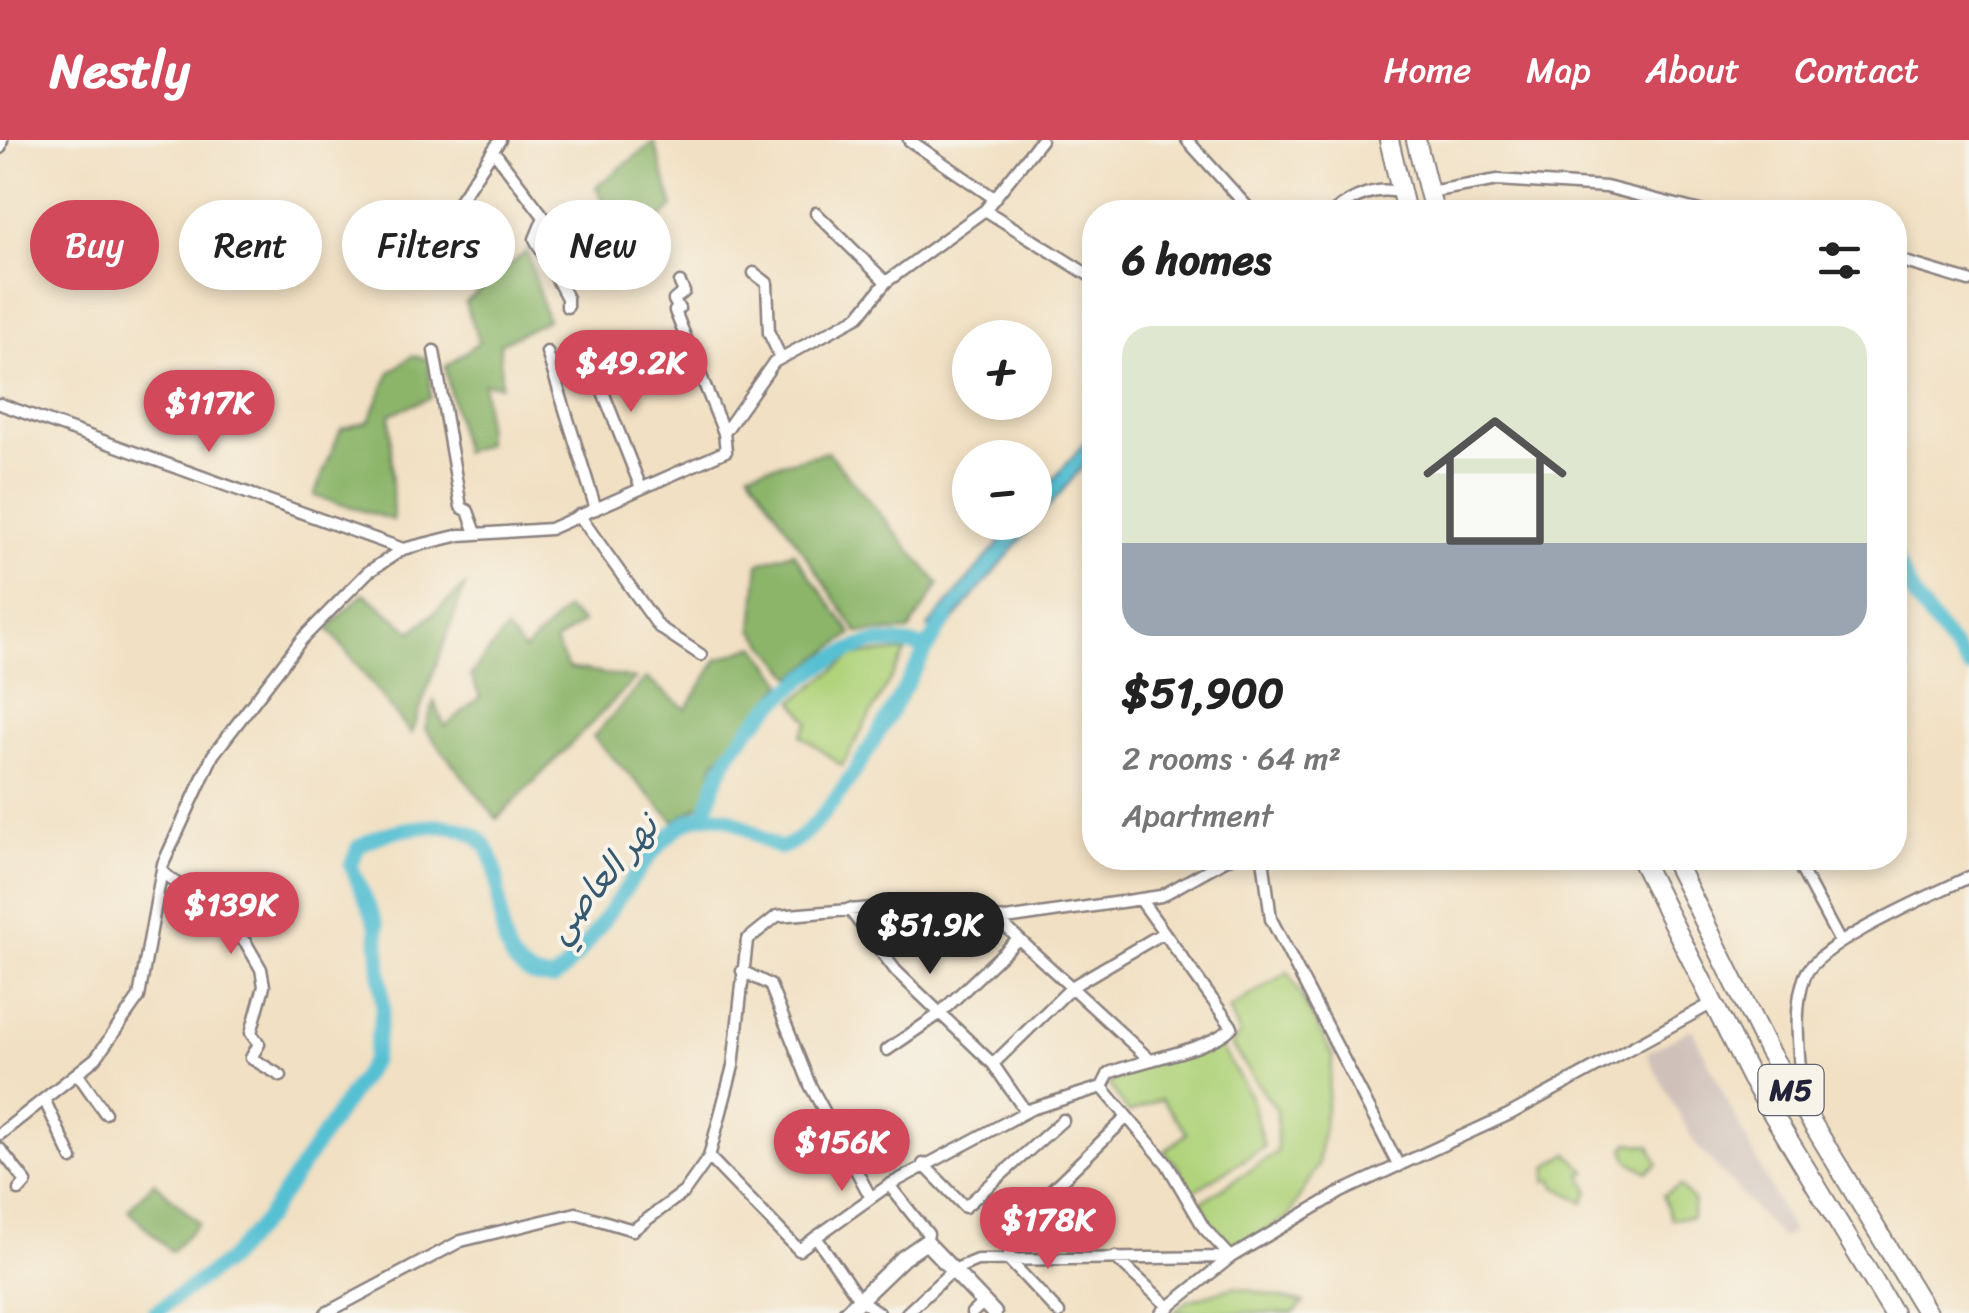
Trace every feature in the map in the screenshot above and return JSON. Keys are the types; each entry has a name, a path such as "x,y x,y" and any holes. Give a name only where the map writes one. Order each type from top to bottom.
{"highway":[{"path":"1388,140 1403,200"},
{"path":"1416,140 1431,200"},
{"name":"M5","path":"1646,870 1711,1004 1893,1313"},
{"name":"M5","path":"1679,870 1768,1050 1927,1313"}],"street":[{"path":"0,148 2,140"},
{"path":"908,140 994,198"},
{"path":"724,433 780,356 859,316 886,282 985,210 1041,140"},
{"path":"1187,140 1241,200"},
{"path":"460,200 497,145 544,217 534,239 567,298 566,307"},
{"path":"1429,192 1498,180 1606,187 1657,200"},
{"path":"1354,200 1386,188 1401,193"},
{"path":"985,210 1082,271"},
{"path":"816,214 886,282"},
{"path":"1907,263 1969,281"},
{"path":"754,272 767,284 770,333 780,356"},
{"path":"0,1134 96,1058 139,997 162,872 213,755 302,638 368,572 403,549 476,533 550,529 726,451 724,433 675,311 679,309 674,300 684,292 680,283"},
{"path":"434,351 460,507 468,512 476,533"},
{"path":"547,352 596,509"},
{"path":"588,354 641,488"},
{"path":"0,404 403,549"},
{"path":"579,516 659,627 701,656"},
{"path":"326,1313 460,1241 576,1213 633,1230 684,1192 709,1157 732,1066 748,940 777,916 912,907 995,918 1161,896 1208,870"},
{"path":"1264,870 1271,920 1399,1166"},
{"path":"1801,870 1840,942"},
{"path":"162,872 246,943 264,986 251,1033 259,1044 250,1058 281,1076"},
{"path":"1803,1110 1800,1008 1805,973 1840,942 1969,877"},
{"path":"709,1157 799,1250 870,1196 923,1164 1026,1112 1102,1087 1109,1073 1148,1058 1218,1042 1232,1027 1140,899"},
{"path":"849,909 896,971 993,1064 1026,1112"},
{"path":"995,918 1148,1058"},
{"path":"993,1064 1073,986 1163,933"},
{"path":"887,1050 938,1014 1017,940"},
{"path":"742,971 770,984 810,1085 870,1196"},
{"path":"1115,1257 1165,1310 1231,1257 1340,1192 1560,1089 1711,1004"},
{"path":"77,1073 105,1112"},
{"path":"1102,1087 1167,1164 1204,1228 1231,1257"},
{"path":"44,1099 72,1159"},
{"path":"1008,1259 1014,1226 1126,1118"},
{"path":"923,1164 964,1207 1063,1120"},
{"path":"0,1149 26,1182 19,1190"},
{"path":"846,1313 926,1242 928,1234 889,1186"},
{"path":"816,1237 859,1299 879,1313"},
{"path":"926,1242 983,1309"},
{"path":"908,1313 952,1270 976,1260 1231,1257"},
{"path":"1008,1259 1060,1313"}],"shaded area":[{"path":"1692,1029 1792,1232 1782,1238 1695,1144 1646,1053"}],"green space":[{"path":"654,142 671,200 603,200 596,187"},
{"path":"527,251 535,290 538,290 547,320 500,344 501,386 484,383 486,444 463,452 445,367 479,342 465,303 480,290 515,290 515,261"},
{"path":"412,356 430,359 430,398 390,414 393,520 314,496 341,429 369,421 390,372"},
{"path":"828,452 939,584 909,631 858,633 749,471"},
{"path":"793,552 852,634 793,677 753,629 759,563"},
{"path":"465,586 411,734 328,628 364,593 412,632"},
{"path":"566,609 582,623 555,642 568,668 635,679 497,819 425,729 434,701 445,727 480,697 471,675 506,630 524,651"},
{"path":"756,646 784,683 714,763 706,802 674,821 593,737 646,678 686,709 718,659"},
{"path":"906,651 842,766 801,735 809,722 794,701 854,655"},
{"path":"1288,972 1333,1056 1318,1165 1288,1217 1235,1248 1211,1224 1201,1202 1277,1152 1277,1111 1231,1045 1240,1035 1229,1009"},
{"path":"1218,1043 1250,1095 1264,1147 1191,1193 1178,1166 1164,1152 1187,1133 1161,1099 1129,1113 1109,1085 1118,1075 1144,1061"},
{"path":"1629,1143 1650,1146 1658,1164 1647,1172 1628,1160 1624,1148"},
{"path":"1568,1153 1587,1172 1581,1174 1589,1190 1584,1202 1556,1187 1552,1179 1546,1181 1548,1166"},
{"path":"154,1182 199,1223 171,1252 128,1210"},
{"path":"1680,1186 1694,1202 1692,1217 1671,1219 1663,1195"},
{"path":"1235,1287 1304,1303 1293,1313 1174,1313 1187,1301"}],"water":[{"path":"1082,445 1082,467 1052,503 1052,481"},
{"path":"1002,540 1021,540 941,635 928,627"}],"waterway":[{"name":"نهر العاصي","path":"1907,582 1916,600 1969,667"},
{"name":"نهر العاصي","path":"154,1313 228,1260 265,1220 373,1061 383,1008 377,926 351,866 358,847 385,834 413,828 433,826 467,831 486,847 495,871 509,952 524,971 553,979 588,941 645,862 684,823 704,816 726,818 780,848 802,836 848,781 947,617"},
{"path":"705,815 718,776 735,747 767,711 806,677 846,652 872,643 927,647"}]}
